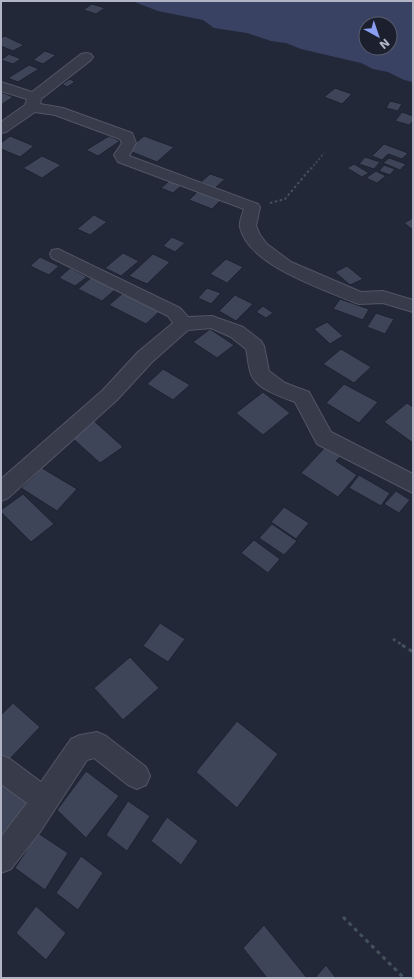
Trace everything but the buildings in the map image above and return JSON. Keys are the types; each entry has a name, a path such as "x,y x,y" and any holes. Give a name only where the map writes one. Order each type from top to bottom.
{"street":[{"path":"1,129 86,57"},
{"path":"1,86 33,102 127,136 129,143 121,155 123,159 208,189 252,207 248,226 252,237 261,248 285,266 359,298 383,297 413,306"},
{"path":"58,254 174,312 183,324"},
{"path":"1,492 110,395 145,357 183,324 212,322 237,332 255,346 260,374 278,388 302,397 324,438 413,484"},
{"path":"1,859 30,822 80,748 97,745 137,776"},
{"path":"1,768 44,800"}],"path":[{"path":"252,207 285,199 324,153"},
{"path":"393,639 413,652"},
{"path":"343,917 404,978"}],"water":[{"path":"132,1 413,1 413,82 404,80 388,72 373,69 361,63 301,49 286,43 271,41 247,33 214,28 203,20 158,11"}]}
